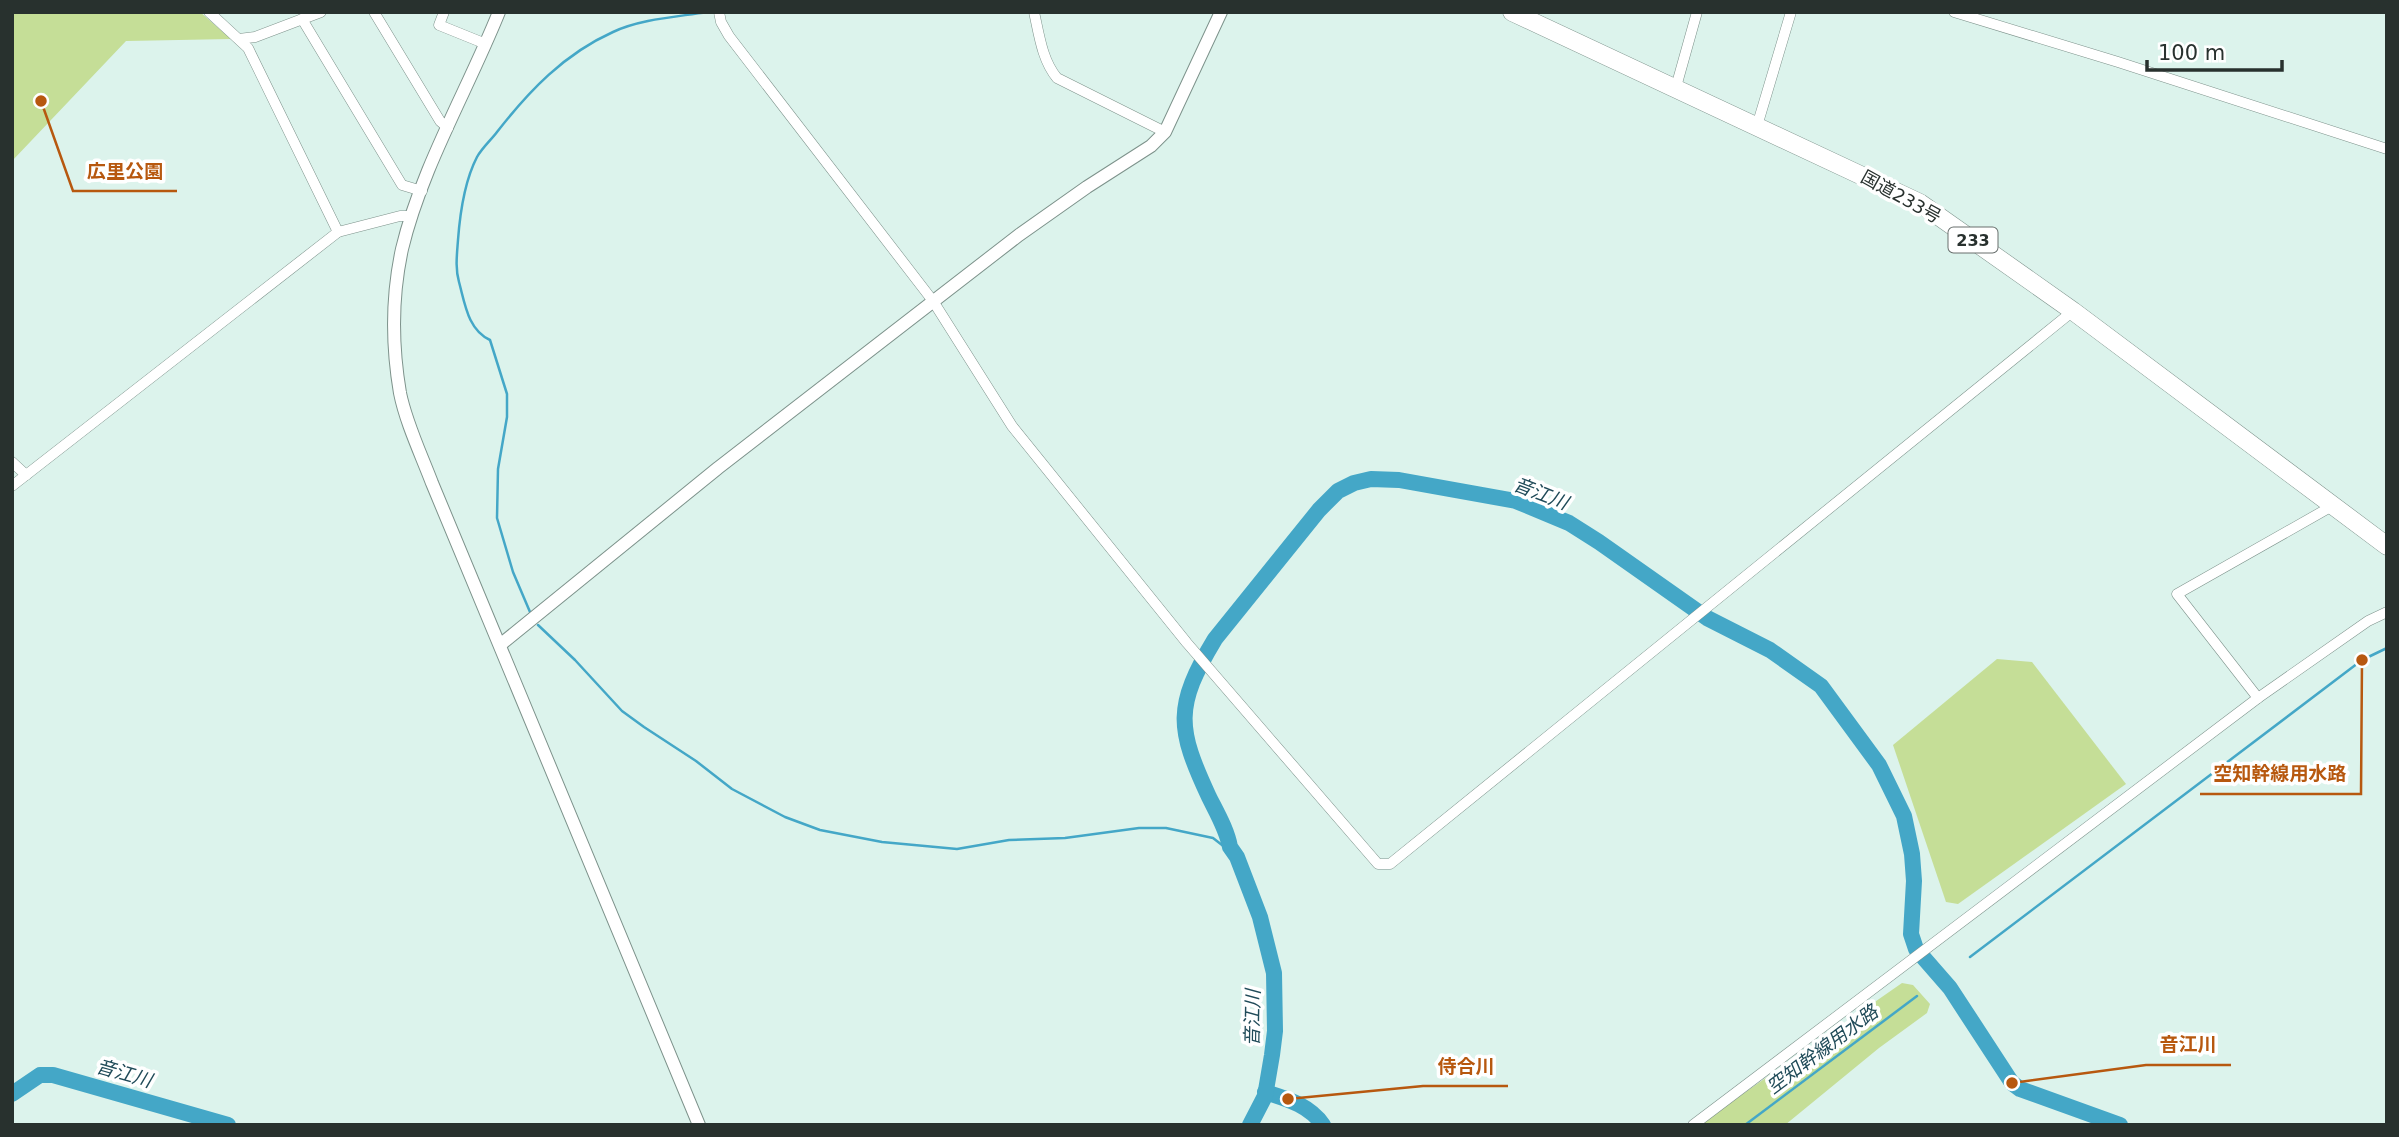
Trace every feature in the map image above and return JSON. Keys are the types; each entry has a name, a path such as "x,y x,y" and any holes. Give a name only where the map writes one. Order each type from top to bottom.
{"highway":[{"name":"国道233号","path":"1512,12 1920,203 2073,311 2387,546"}],"street":[{"path":"209,12 239,38 256,61 338,232"},
{"path":"239,38 255,37 321,12"},
{"path":"374,12 440,121 448,128"},
{"path":"444,12 439,25 486,44"},
{"path":"499,12 422,191 402,250 394,314 400,395 432,483 699,1125"},
{"path":"719,12 729,36 933,302 1012,426 1187,643 1378,864 1390,864 2073,311"},
{"path":"1034,12 1042,48 1050,69 1057,78 1165,132"},
{"path":"500,645 718,468 1019,235 1151,146 1165,132 1222,12"},
{"path":"1676,87 1697,12"},
{"path":"1757,125 1791,12"},
{"path":"1954,12 2387,149"},
{"path":"302,19 402,185 422,191"},
{"path":"12,486 338,232 400,216 412,216"},
{"path":"12,462 26,475"},
{"path":"2258,698 2177,594 2334,505"},
{"path":"1693,1125 2258,698 2368,621 2387,612"}],"green space":[{"path":"12,12 200,12 231,39 126,41 12,161"},
{"path":"1997,659 2032,662 2126,784 1958,904 1946,902 1893,745"},
{"path":"1902,983 1913,985 1930,1004 1927,1013 1879,1048 1785,1125 1698,1125"}],"waterway":[{"path":"530,612 513,572 497,518 498,469 507,417 507,394 490,340 477,330 468,316 457,272 460,219 469,177 479,154 522,102 563,62 595,41 635,24 707,12"},
{"name":"音江川","path":"1250,1125 1265,1096 1272,1055 1275,1031 1274,973 1260,917 1191,753 1186,735 1187,701 1192,683 1215,639 1319,510 1338,491 1371,479 1399,480 1516,501 1569,523 1707,618 1770,650 1821,686 1879,765 1904,816 1912,854 1914,881 1911,934 1916,949 1950,988 2012,1083 2020,1089 2120,1125"},
{"path":"538,625 622,711 644,727 696,761 732,789 785,817 820,830 882,842 957,849 1009,840 1065,838 1139,828 1166,828 1213,838 1230,847"},
{"name":"空知幹線用水路","path":"1970,957 2362,660 2387,648"},
{"name":"空知幹線用水路","path":"1745,1125 1917,996"},
{"name":"音江川","path":"12,1094 40,1075 53,1075 228,1125"},
{"path":"1265,1092 1304,1108 1323,1125"}],"place":[{"name":"広里公園","path":"41,101"},
{"name":"空知幹線用水路","path":"2362,660"},
{"name":"音江川","path":"2012,1083"},
{"name":"侍合川","path":"1288,1099"}]}
